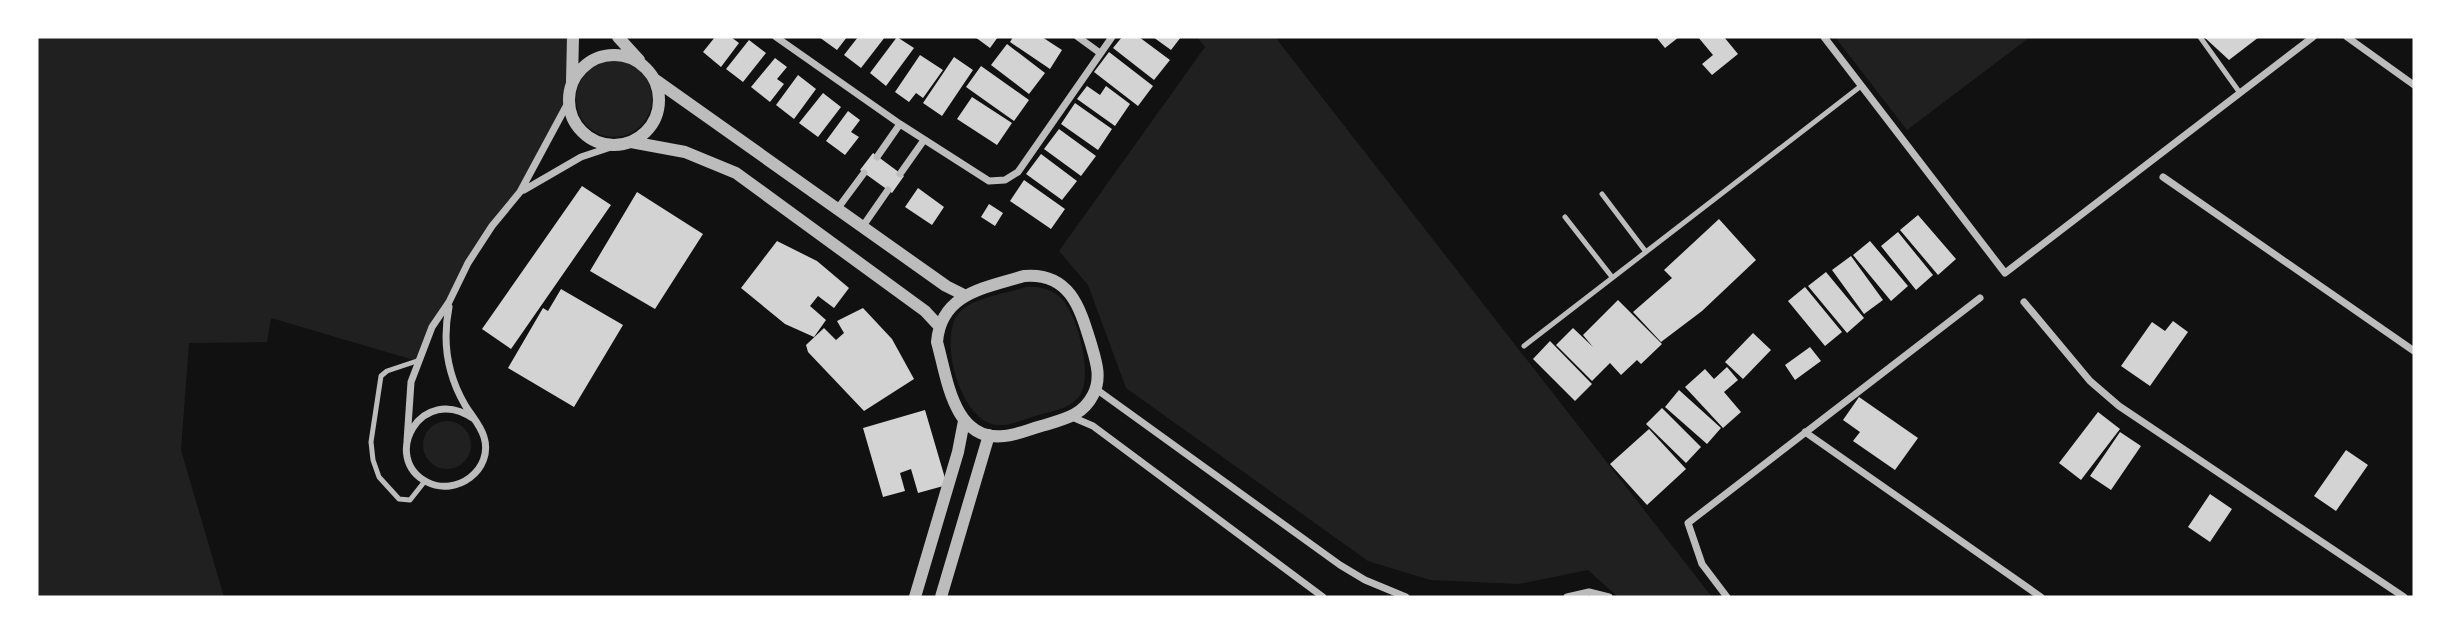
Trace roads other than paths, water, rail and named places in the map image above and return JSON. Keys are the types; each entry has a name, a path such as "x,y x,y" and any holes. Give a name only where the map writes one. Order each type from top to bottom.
{"street":[{"path":"449,302 445,334 449,366 455,387 484,436 486,449 480,467 470,479 455,486 440,486 425,481 411,463 406,411 417,361 432,327 449,302 468,263 492,226 520,192 569,101 573,37"},
{"path":"618,37 654,79 946,286 964,295"},
{"path":"776,37 900,124 989,181 1005,180 1018,172 1112,37"},
{"path":"1078,37 1100,53"},
{"path":"1824,37 2005,273 2313,37"},
{"path":"2347,37 2414,85"},
{"path":"572,84 581,69 603,57 629,57 643,66"},
{"path":"520,192 581,157 631,142 644,134 659,109 654,79"},
{"path":"569,101 572,118 582,133 597,142 614,146"},
{"path":"877,157 900,124"},
{"path":"900,174 924,140"},
{"path":"631,142 685,152 736,173 925,311 939,326"},
{"path":"838,208 864,173"},
{"path":"2163,177 2414,351"},
{"path":"863,226 888,190"},
{"path":"1033,275 1050,278 1064,286 1080,306 1097,366 1096,389 1084,408 1071,417 1004,436 989,435 964,421 956,408 937,342 939,326 946,311 964,295 1033,275"},
{"path":"1727,597 1702,564 1688,523 1980,298"},
{"path":"2024,302 2090,381 2119,406 2404,597"},
{"path":"1096,389 1340,565 1365,580 1406,597"},
{"path":"407,441 417,422 434,409 462,411 474,419"},
{"path":"1071,417 1093,426 1323,597"},
{"path":"915,597 958,452 964,421"},
{"path":"1805,432 2041,597"},
{"path":"941,597 989,435"},
{"path":"1567,597 1589,592 1609,597"}],"lane":[{"path":"2200,37 2240,93"},
{"path":"1524,346 1861,86"},
{"path":"1602,194 1646,252"},
{"path":"1565,216 1612,278"},
{"path":"417,361 387,371 381,376 371,442 379,477 398,499 410,500 425,481"}]}
